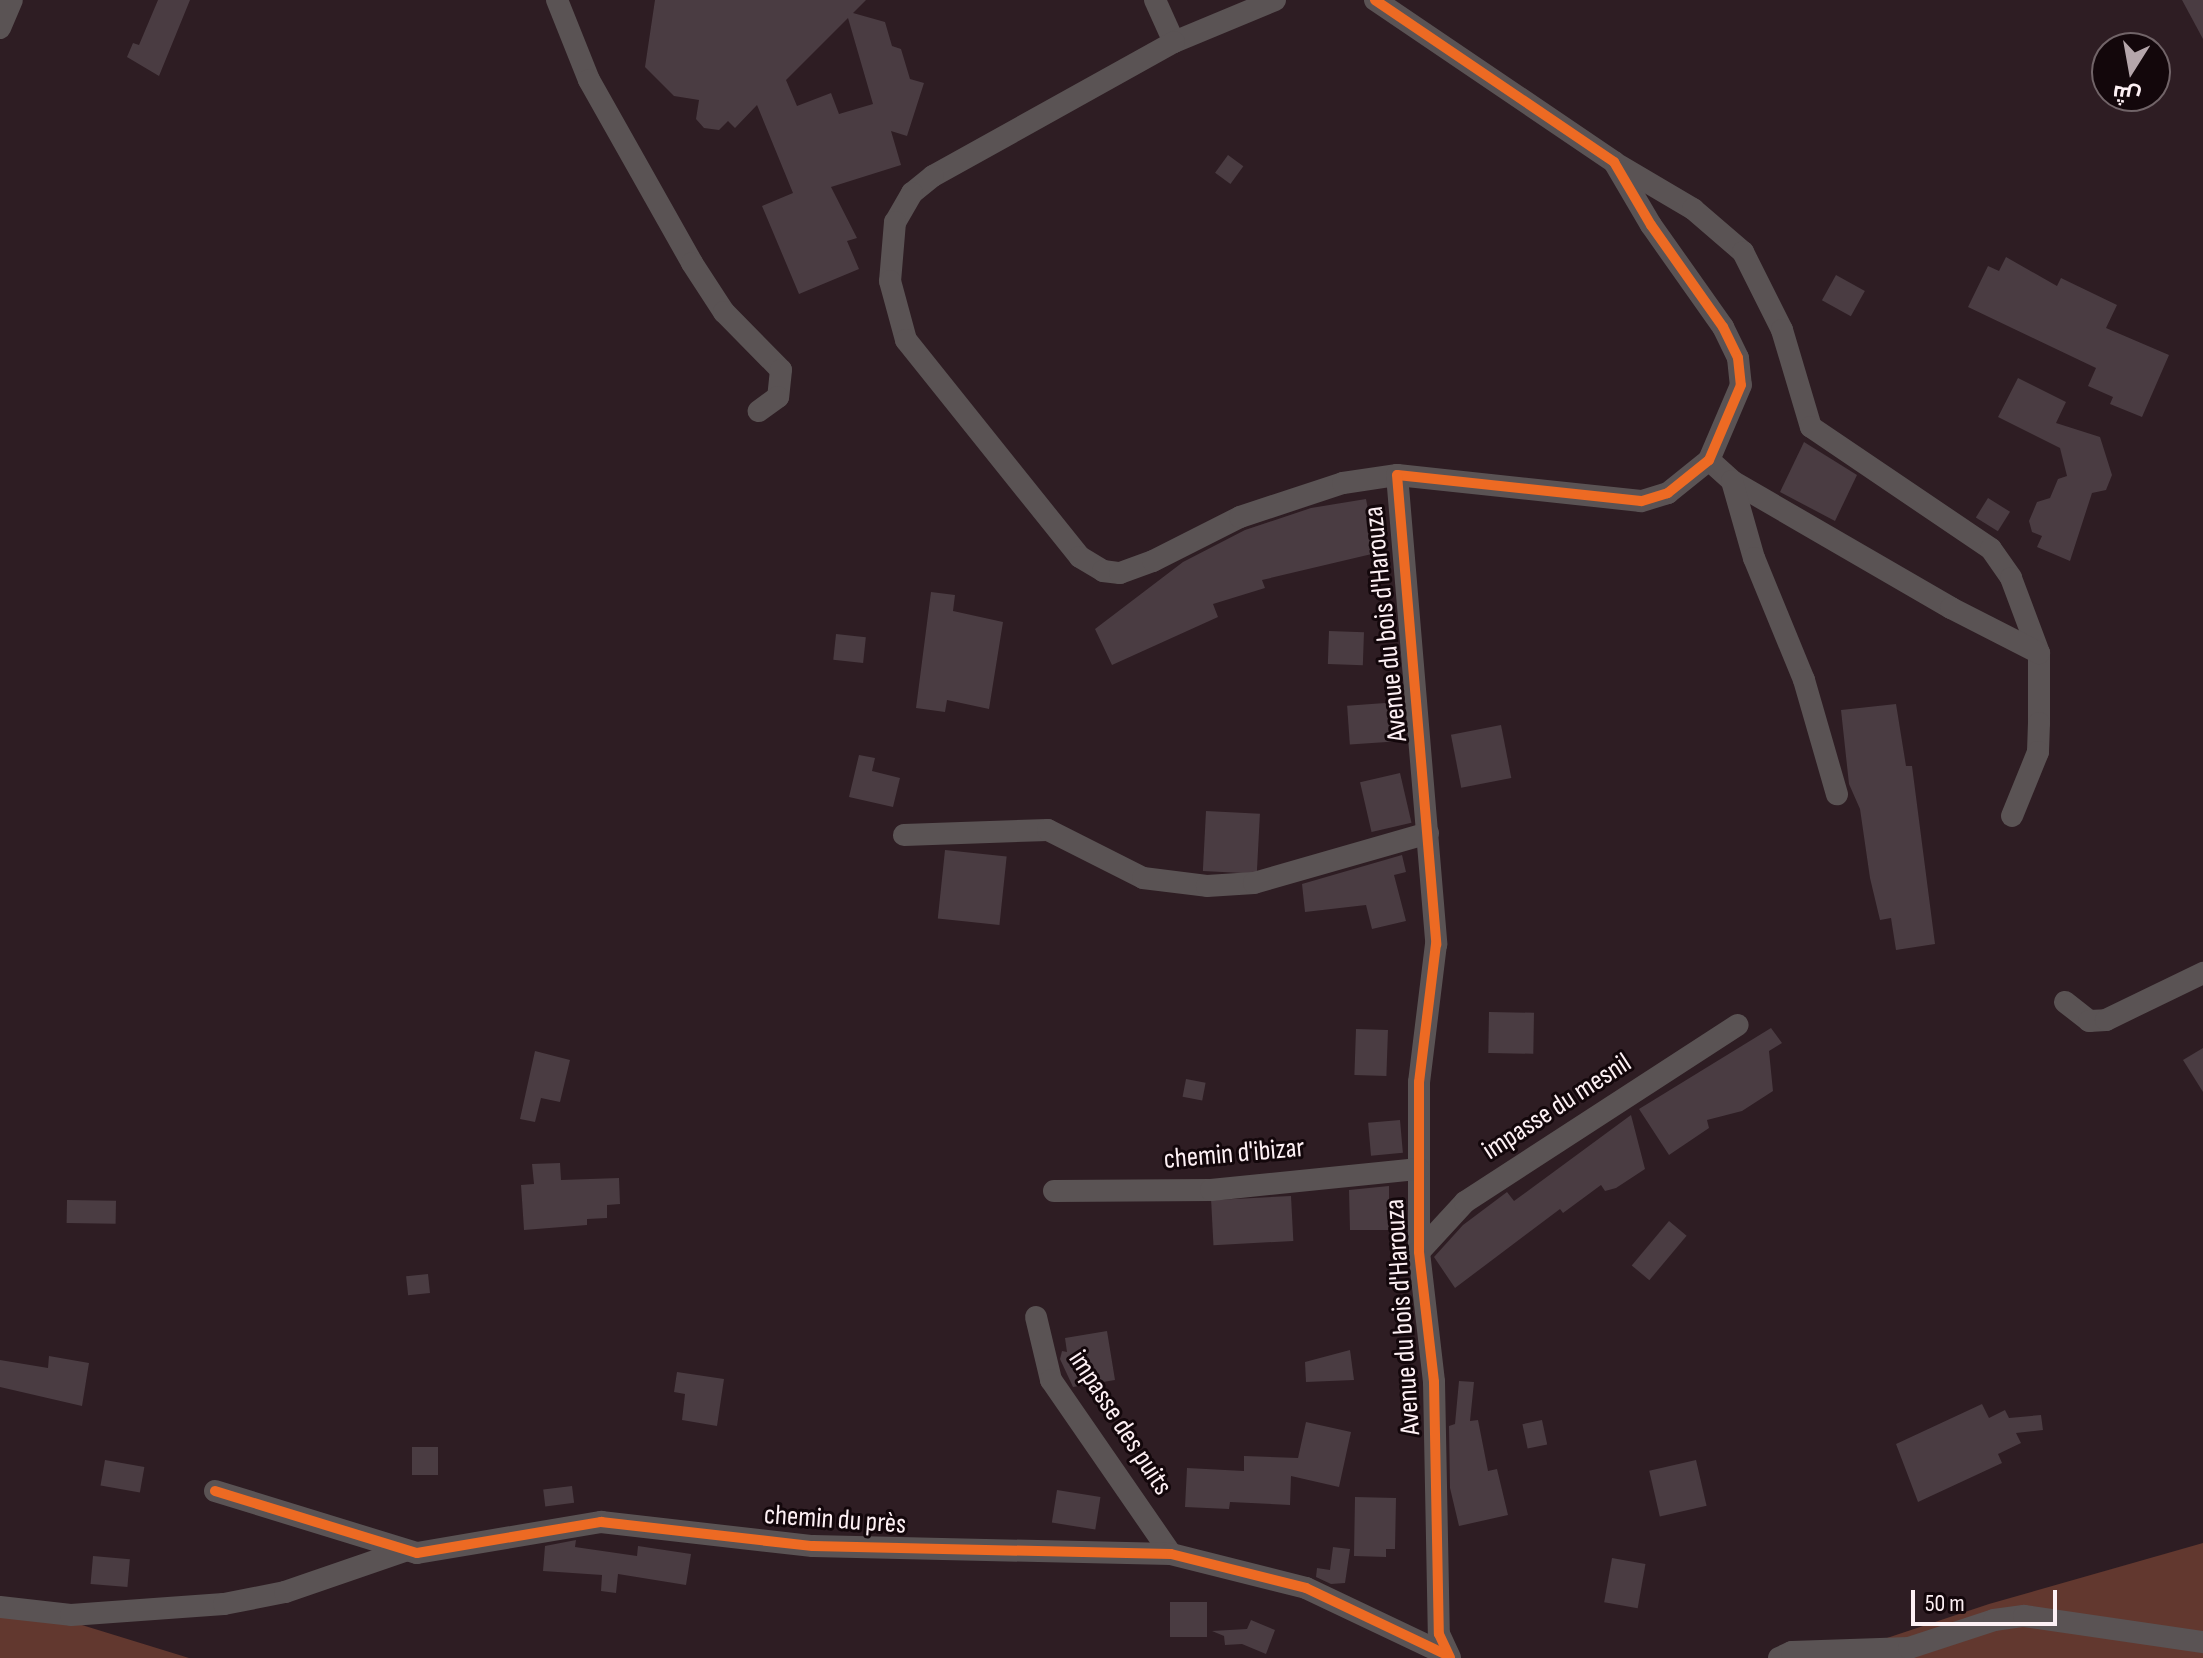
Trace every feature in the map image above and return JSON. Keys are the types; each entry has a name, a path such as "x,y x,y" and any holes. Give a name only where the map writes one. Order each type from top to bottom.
{"street":[{"path":"0,28 12,0"},
{"path":"557,0 589,80 692,263 724,312 781,370 778,397 759,411"},
{"path":"1155,0 1174,42"},
{"path":"1275,0 1174,42 933,176 912,193 891,236 890,281 906,340 1080,557 1103,571 1120,573 1153,561 1240,517 1343,483 1397,475"},
{"name":"Avenue du bois d'Harouza","path":"1375,0 1614,162 1651,225 1723,327 1738,358 1741,385 1709,460 1668,493 1641,501 1397,475 1436,944 1419,1082 1419,1252 1434,1382 1439,1634 1448,1656"},
{"path":"1614,162 1693,209 1743,252 1782,330 1811,427 1991,549 2011,578 2039,653 2038,752 2012,816"},
{"path":"1709,460 1732,481 1951,608 2039,653"},
{"path":"1732,481 1754,558 1804,680 1837,794"},
{"path":"904,835 1048,830 1143,878 1207,886 1254,883 1428,833"},
{"path":"2065,1002 2089,1021 2106,1020 2203,973"},
{"name":"impasse du mesnil","path":"1419,1252 1465,1202 1738,1025"},
{"name":"chemin d'ibizar","path":"1054,1191 1211,1190 1419,1169"},
{"name":"impasse des puits","path":"1036,1317 1051,1380 1171,1554"},
{"name":"chemin du près","path":"215,1491 404,1551 436,1553 601,1522 813,1546 1171,1554 1306,1588 1448,1656"},
{"path":"0,1607 71,1615 224,1604 285,1592 404,1551"},
{"path":"1779,1658 1792,1652 1909,1648 1994,1620 2024,1616 2203,1642"}],"shaded area":[{"path":"2203,1543 2203,1658 1827,1658 1989,1604"},
{"path":"0,1599 4,1601 189,1658 0,1658"}],"building":[{"path":"158,0 190,0 159,76 127,57 133,43 139,45"},
{"path":"655,0 866,0 853,13 885,22 892,46 901,49 910,79 924,83 907,136 891,131 901,165 831,187 857,238 847,241 859,269 799,294 762,206 793,193 757,105 735,128 728,121 719,130 704,128 696,119 699,100 674,96 645,67","holes":["848,18 873,104 839,114 831,93 797,106 786,80"]},
{"path":"2182,0 2203,0 2203,39"},
{"path":"1228,155 1243,166 1230,184 1215,173"},
{"path":"2006,257 2057,286 2061,278 2117,305 2106,328 2169,355 2142,417 2110,404 2113,397 2088,386 2096,368 1968,307 1988,266 1999,271"},
{"path":"1836,275 1865,291 1851,316 1822,300"},
{"path":"2018,378 2066,402 2056,423 2100,437 2112,475 2106,490 2092,493 2070,561 2037,547 2042,536 2032,532 2029,521 2037,502 2050,498 2058,479 2067,476 2060,448 1998,417"},
{"path":"1804,442 1857,475 1835,521 1780,492"},
{"path":"1988,498 2010,512 1998,531 1976,518"},
{"path":"1366,499 1376,553 1262,580 1265,588 1213,604 1218,617 1112,665 1095,629 1183,562 1245,530 1311,508"},
{"path":"931,592 955,595 953,611 1003,622 989,709 947,700 945,712 916,708"},
{"path":"1329,631 1364,632 1363,665 1328,664"},
{"path":"836,634 866,637 863,663 833,660"},
{"path":"1399,702 1402,741 1350,745 1347,706"},
{"path":"1896,704 1906,766 1912,766 1935,944 1896,950 1891,918 1880,920 1870,878 1860,809 1849,784 1841,710"},
{"path":"1501,725 1511,778 1461,788 1451,735"},
{"path":"859,755 875,758 872,771 900,778 893,807 849,797"},
{"path":"1400,773 1411,823 1372,832 1360,782"},
{"path":"1206,811 1260,814 1257,874 1203,871"},
{"path":"945,850 1007,856 999,925 938,919"},
{"path":"1402,855 1406,872 1394,875 1406,921 1372,929 1366,905 1305,912 1302,884"},
{"path":"1489,1012 1534,1013 1533,1054 1488,1053"},
{"path":"1771,1028 1782,1043 1769,1051 1773,1091 1742,1111 1707,1120 1709,1128 1669,1155 1639,1109"},
{"path":"1356,1029 1388,1030 1386,1076 1354,1075"},
{"path":"2203,1048 2203,1092 2183,1060"},
{"path":"535,1051 570,1060 560,1102 541,1098 535,1122 520,1119"},
{"path":"1186,1079 1206,1083 1202,1100 1183,1097"},
{"path":"1631,1115 1645,1169 1616,1188 1605,1191 1601,1185 1563,1213 1560,1209 1455,1288 1434,1257 1463,1225 1507,1192 1514,1201"},
{"path":"1400,1120 1403,1153 1371,1156 1368,1123"},
{"path":"560,1163 561,1180 619,1178 620,1204 607,1205 607,1218 587,1219 587,1225 524,1230 521,1185 534,1184 532,1164"},
{"path":"1389,1186 1389,1199 1403,1199 1403,1230 1350,1230 1349,1190"},
{"path":"1291,1196 1293,1241 1213,1245 1211,1200"},
{"path":"67,1200 116,1201 116,1224 67,1223"},
{"path":"1669,1221 1687,1236 1649,1280 1632,1265"},
{"path":"428,1274 430,1293 408,1295 406,1276"},
{"path":"1107,1331 1115,1380 1073,1387 1060,1359 1062,1351 1067,1352 1065,1338"},
{"path":"1350,1350 1354,1380 1306,1382 1305,1362"},
{"path":"49,1356 89,1363 82,1406 0,1387 0,1360 48,1368"},
{"path":"677,1372 724,1379 717,1426 682,1420 685,1394 674,1392"},
{"path":"1459,1381 1474,1382 1470,1421 1478,1420 1488,1471 1497,1469 1508,1515 1459,1526 1450,1488 1449,1426 1455,1424"},
{"path":"1982,1404 1989,1418 2005,1410 2009,1418 2041,1415 2043,1430 2016,1433 2021,1443 1998,1454 2002,1463 1918,1502 1896,1444"},
{"path":"1542,1420 1547,1444 1528,1449 1522,1424"},
{"path":"1306,1422 1351,1432 1339,1487 1291,1476 1290,1505 1230,1502 1229,1509 1185,1507 1187,1468 1244,1471 1244,1456 1298,1458"},
{"path":"412,1447 438,1447 438,1475 412,1475"},
{"path":"105,1460 144,1467 140,1493 100,1486"},
{"path":"1696,1460 1707,1506 1660,1517 1649,1471"},
{"path":"572,1486 574,1503 545,1506 543,1490"},
{"path":"1057,1490 1100,1497 1095,1529 1052,1523"},
{"path":"1355,1497 1396,1498 1395,1549 1386,1549 1386,1557 1354,1556"},
{"path":"576,1540 575,1547 637,1556 638,1546 691,1554 686,1585 618,1574 616,1593 601,1591 602,1575 543,1571 545,1546"},
{"path":"1333,1547 1350,1549 1345,1583 1331,1584 1316,1577 1317,1568 1330,1570"},
{"path":"93,1556 130,1559 127,1587 91,1584"},
{"path":"1612,1558 1645,1564 1638,1608 1604,1602"},
{"path":"1170,1602 1207,1602 1207,1637 1170,1637"},
{"path":"1251,1620 1275,1630 1266,1654 1242,1644 1225,1645 1224,1636 1212,1631 1247,1629"}],"cycle path":[{"path":"1375,0 1614,162 1651,225 1723,327 1738,358 1741,385 1709,460 1668,493 1641,501 1397,475 1436,944 1419,1082 1419,1252 1434,1382 1439,1634 1450,1658"},
{"path":"215,1491 417,1553 601,1522 813,1546 1171,1554 1306,1588 1447,1655"}]}
